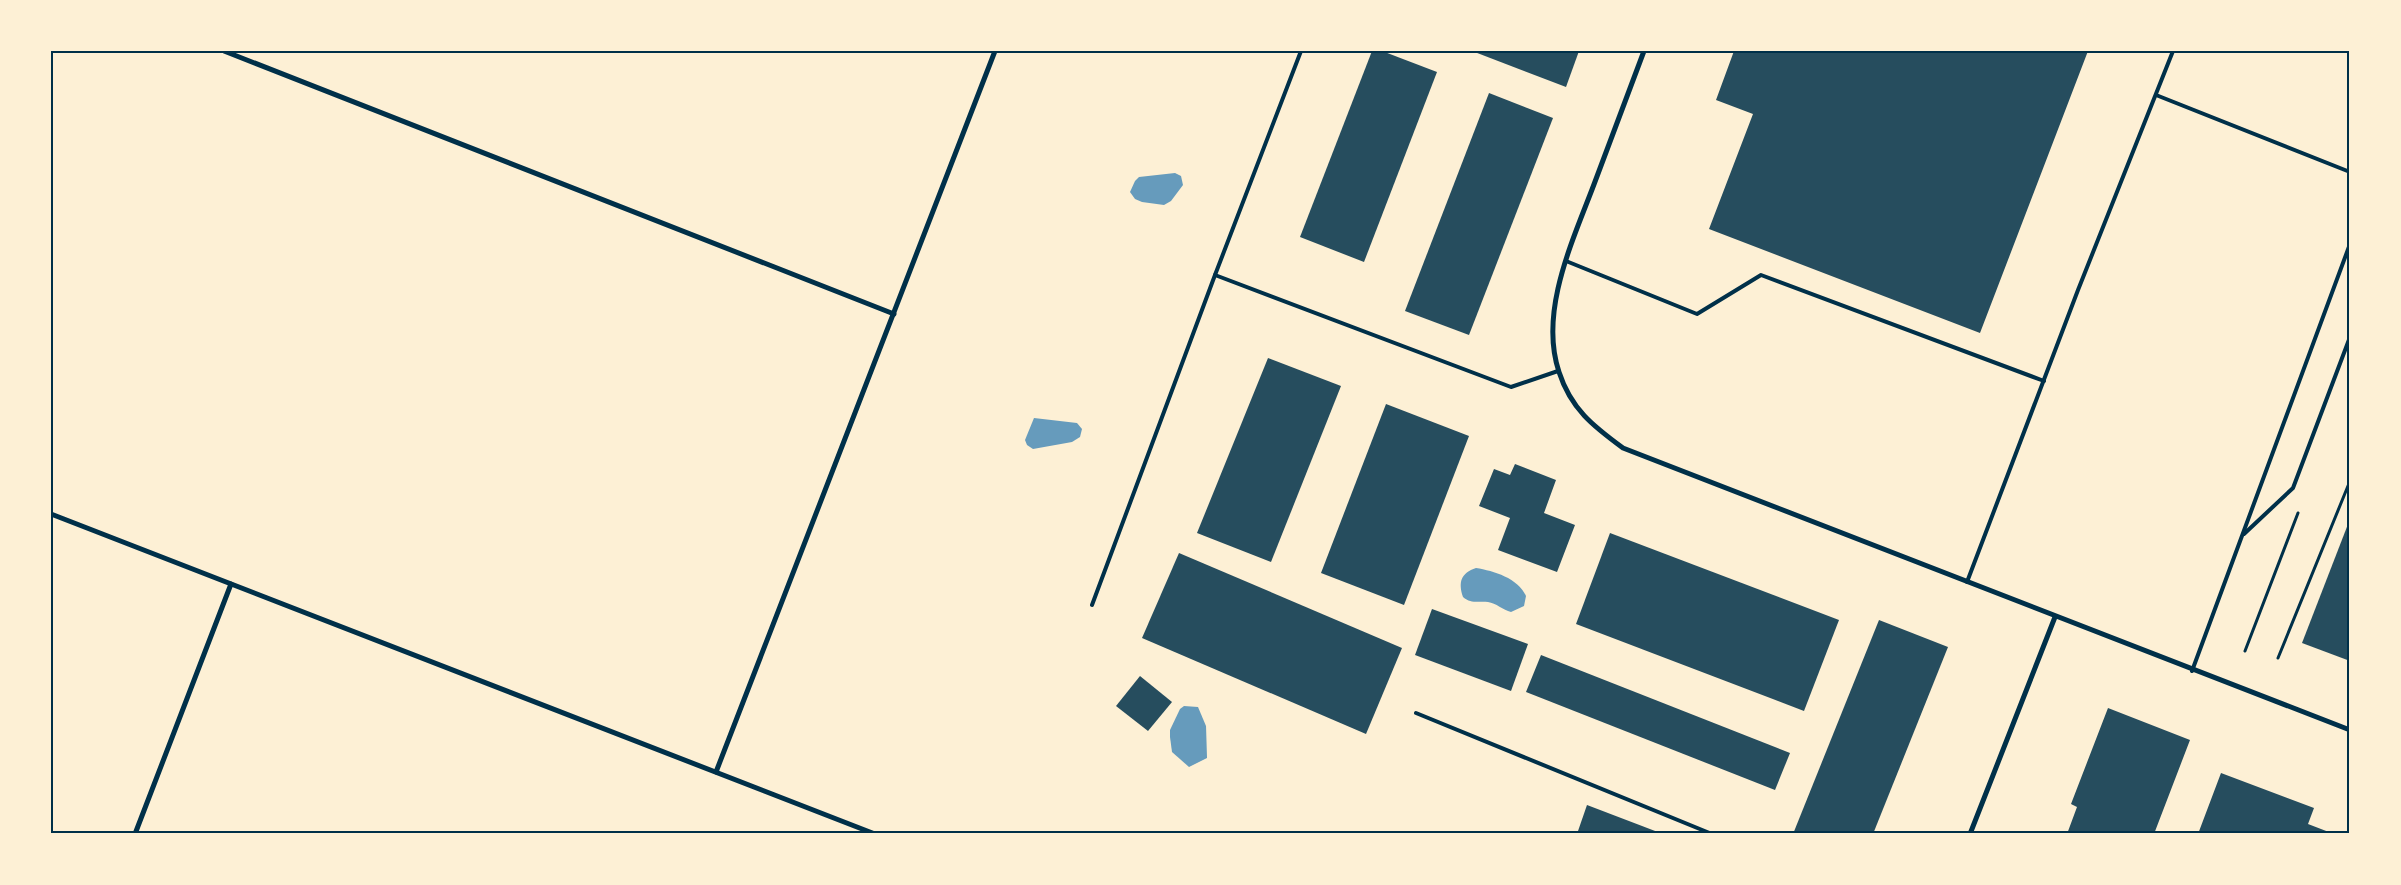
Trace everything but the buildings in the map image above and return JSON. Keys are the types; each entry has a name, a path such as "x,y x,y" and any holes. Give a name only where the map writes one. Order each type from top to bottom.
{"street":[{"path":"224,51 894,314"},
{"path":"716,772 995,51"},
{"path":"1644,51 1566,261 1555,303 1554,340 1558,371 1571,399 1590,424 1623,448 2350,730"},
{"path":"51,514 875,834"},
{"path":"135,834 231,584"},
{"path":"1970,834 2055,617"}],"lane":[{"path":"1092,605 1301,51"},
{"path":"1968,582 2173,51"},
{"path":"2156,95 2350,172"},
{"path":"2192,670 2350,244"},
{"path":"1566,261 1697,314 1761,275 2044,381"},
{"path":"1215,275 1511,387 1558,371"},
{"path":"2242,536 2292,488 2350,337"},
{"path":"1416,713 1712,834"}],"path":[{"path":"2278,658 2350,481"}],"water":[{"path":"1175,173 1181,176 1183,185 1171,201 1164,205 1142,202 1135,199 1130,192 1139,177"},
{"path":"1034,418 1077,423 1082,429 1080,437 1072,442 1033,449 1027,445 1025,440"},
{"path":"1476,568 1498,573 1517,584 1526,596 1524,606 1511,612 1488,602 1472,601 1463,597 1462,579 1464,575"},
{"path":"1184,706 1198,707 1206,726 1207,758 1189,767 1172,752 1170,737 1170,730 1180,709"}]}
